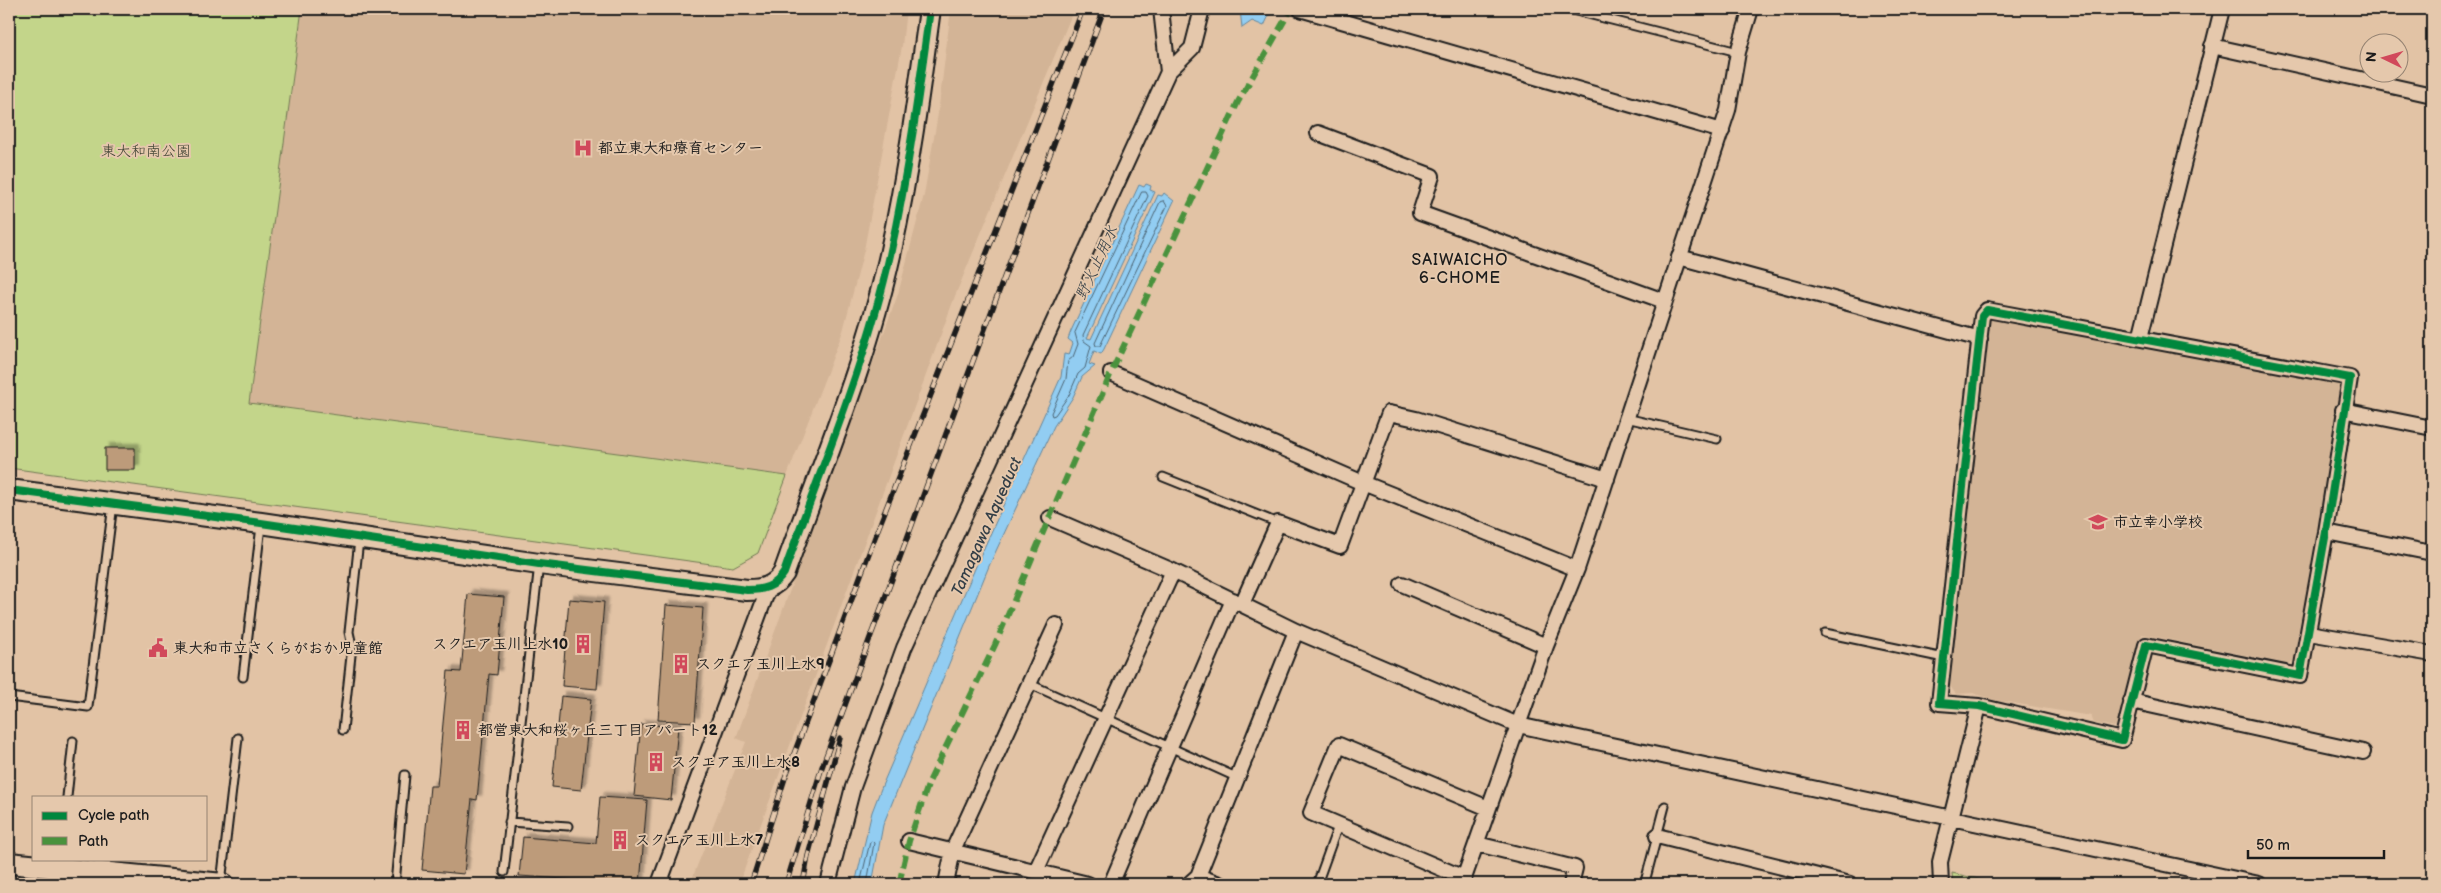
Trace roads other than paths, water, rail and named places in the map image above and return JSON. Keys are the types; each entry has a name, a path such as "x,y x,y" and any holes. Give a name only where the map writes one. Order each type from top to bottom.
{"street":[{"path":"9,490 262,523 539,564 747,590 759,590 769,587 779,580 784,573 860,360 890,256 910,154 930,9"},
{"path":"1161,9 1168,72"},
{"path":"828,884 853,788 904,648 983,472 1168,72 1192,48 1202,9"},
{"path":"1300,9 1722,131"},
{"path":"1488,808 1339,745 1311,813 1463,881 1546,646 1577,569 1664,301 1722,131 1728,110 1738,52 1751,9"},
{"path":"2140,338 2222,9"},
{"path":"2212,46 2432,95"},
{"path":"1318,133 1432,176 1420,213 1664,301"},
{"path":"1679,257 1980,339"},
{"path":"1987,310 2140,338 2350,378 2343,410 2326,532 2300,676 2146,645 2122,740 1979,706 1939,703 1982,316 1987,310"},
{"path":"1111,373 1363,483 1577,569"},
{"path":"2343,410 2432,428"},
{"path":"1111,884 1170,748 1237,602 1278,523 1340,546 1389,413 1416,419 1607,479"},
{"path":"1050,518 1172,571 1296,631 1518,726 2259,884"},
{"path":"2326,532 2432,553"},
{"path":"1036,871 1172,571"},
{"path":"1402,584 1546,646"},
{"path":"659,884 769,587"},
{"path":"946,884 953,850 1056,625"},
{"path":"1219,884 1193,880 1296,631"},
{"path":"2309,633 2432,654"},
{"path":"2131,701 2364,752"},
{"path":"1941,884 1940,862 1979,706"},
{"path":"1657,836 1850,884"},
{"path":"910,841 1088,884"},
{"path":"1477,844 1575,868 1571,884"},
{"path":"9,863 60,863 222,884"}],"lane":[{"path":"1568,9 1738,52"},
{"path":"1626,418 1718,439"},
{"path":"1163,477 1278,523"},
{"path":"9,697 88,707 113,504"},
{"path":"243,677 262,523"},
{"path":"343,730 352,646 350,632 360,537"},
{"path":"504,872 539,564"},
{"path":"1825,633 1944,658"},
{"path":"1030,684 1236,777"},
{"path":"222,884 238,738"},
{"path":"67,796 73,741"},
{"path":"395,884 405,774"},
{"path":"1646,878 1665,806"},
{"path":"509,822 568,826"},
{"path":"1316,884 1338,826"}],"water":[{"path":"1240,9 1272,9 1264,26 1252,21 1242,28"},
{"path":"1146,184 1151,186 1150,190 1155,192 1087,338 1091,339 1158,195 1162,196 1164,193 1174,201 1104,349 1101,354 1094,351 1089,364 1095,366 1082,377 1073,397 1054,426 989,566 883,825 872,884 855,884 872,812 882,786 980,557 1061,377 1064,354 1069,355 1073,343 1068,339 1071,331 1139,185 1144,187"}],"railway":[{"path":"751,884 785,778 878,529 1083,9"},
{"path":"786,884 822,767 1104,9"},
{"path":"803,884 808,856 840,738"}],"place":[{"name":"都立東大和療育センター","path":"583,148"},
{"name":"市立幸小学校","path":"2098,522"},
{"name":"スクエア玉川上水10","path":"583,644"},
{"name":"東大和市立さくらがおか児童館","path":"158,648"},
{"name":"スクエア玉川上水9","path":"681,664"},
{"name":"都営東大和桜ヶ丘三丁目アパート12","path":"463,730"},
{"name":"スクエア玉川上水8","path":"656,762"},
{"name":"スクエア玉川上水7","path":"620,840"}],"district":[{"name":"SAIWAICHO 6-CHOME","path":"1460,269"}],"park label":[{"name":"東大和南公園","path":"146,151"}],"water label":[{"name":"野火止用水","path":"1097,263"},
{"name":"Tamagawa Aqueduct","path":"987,527"}]}
